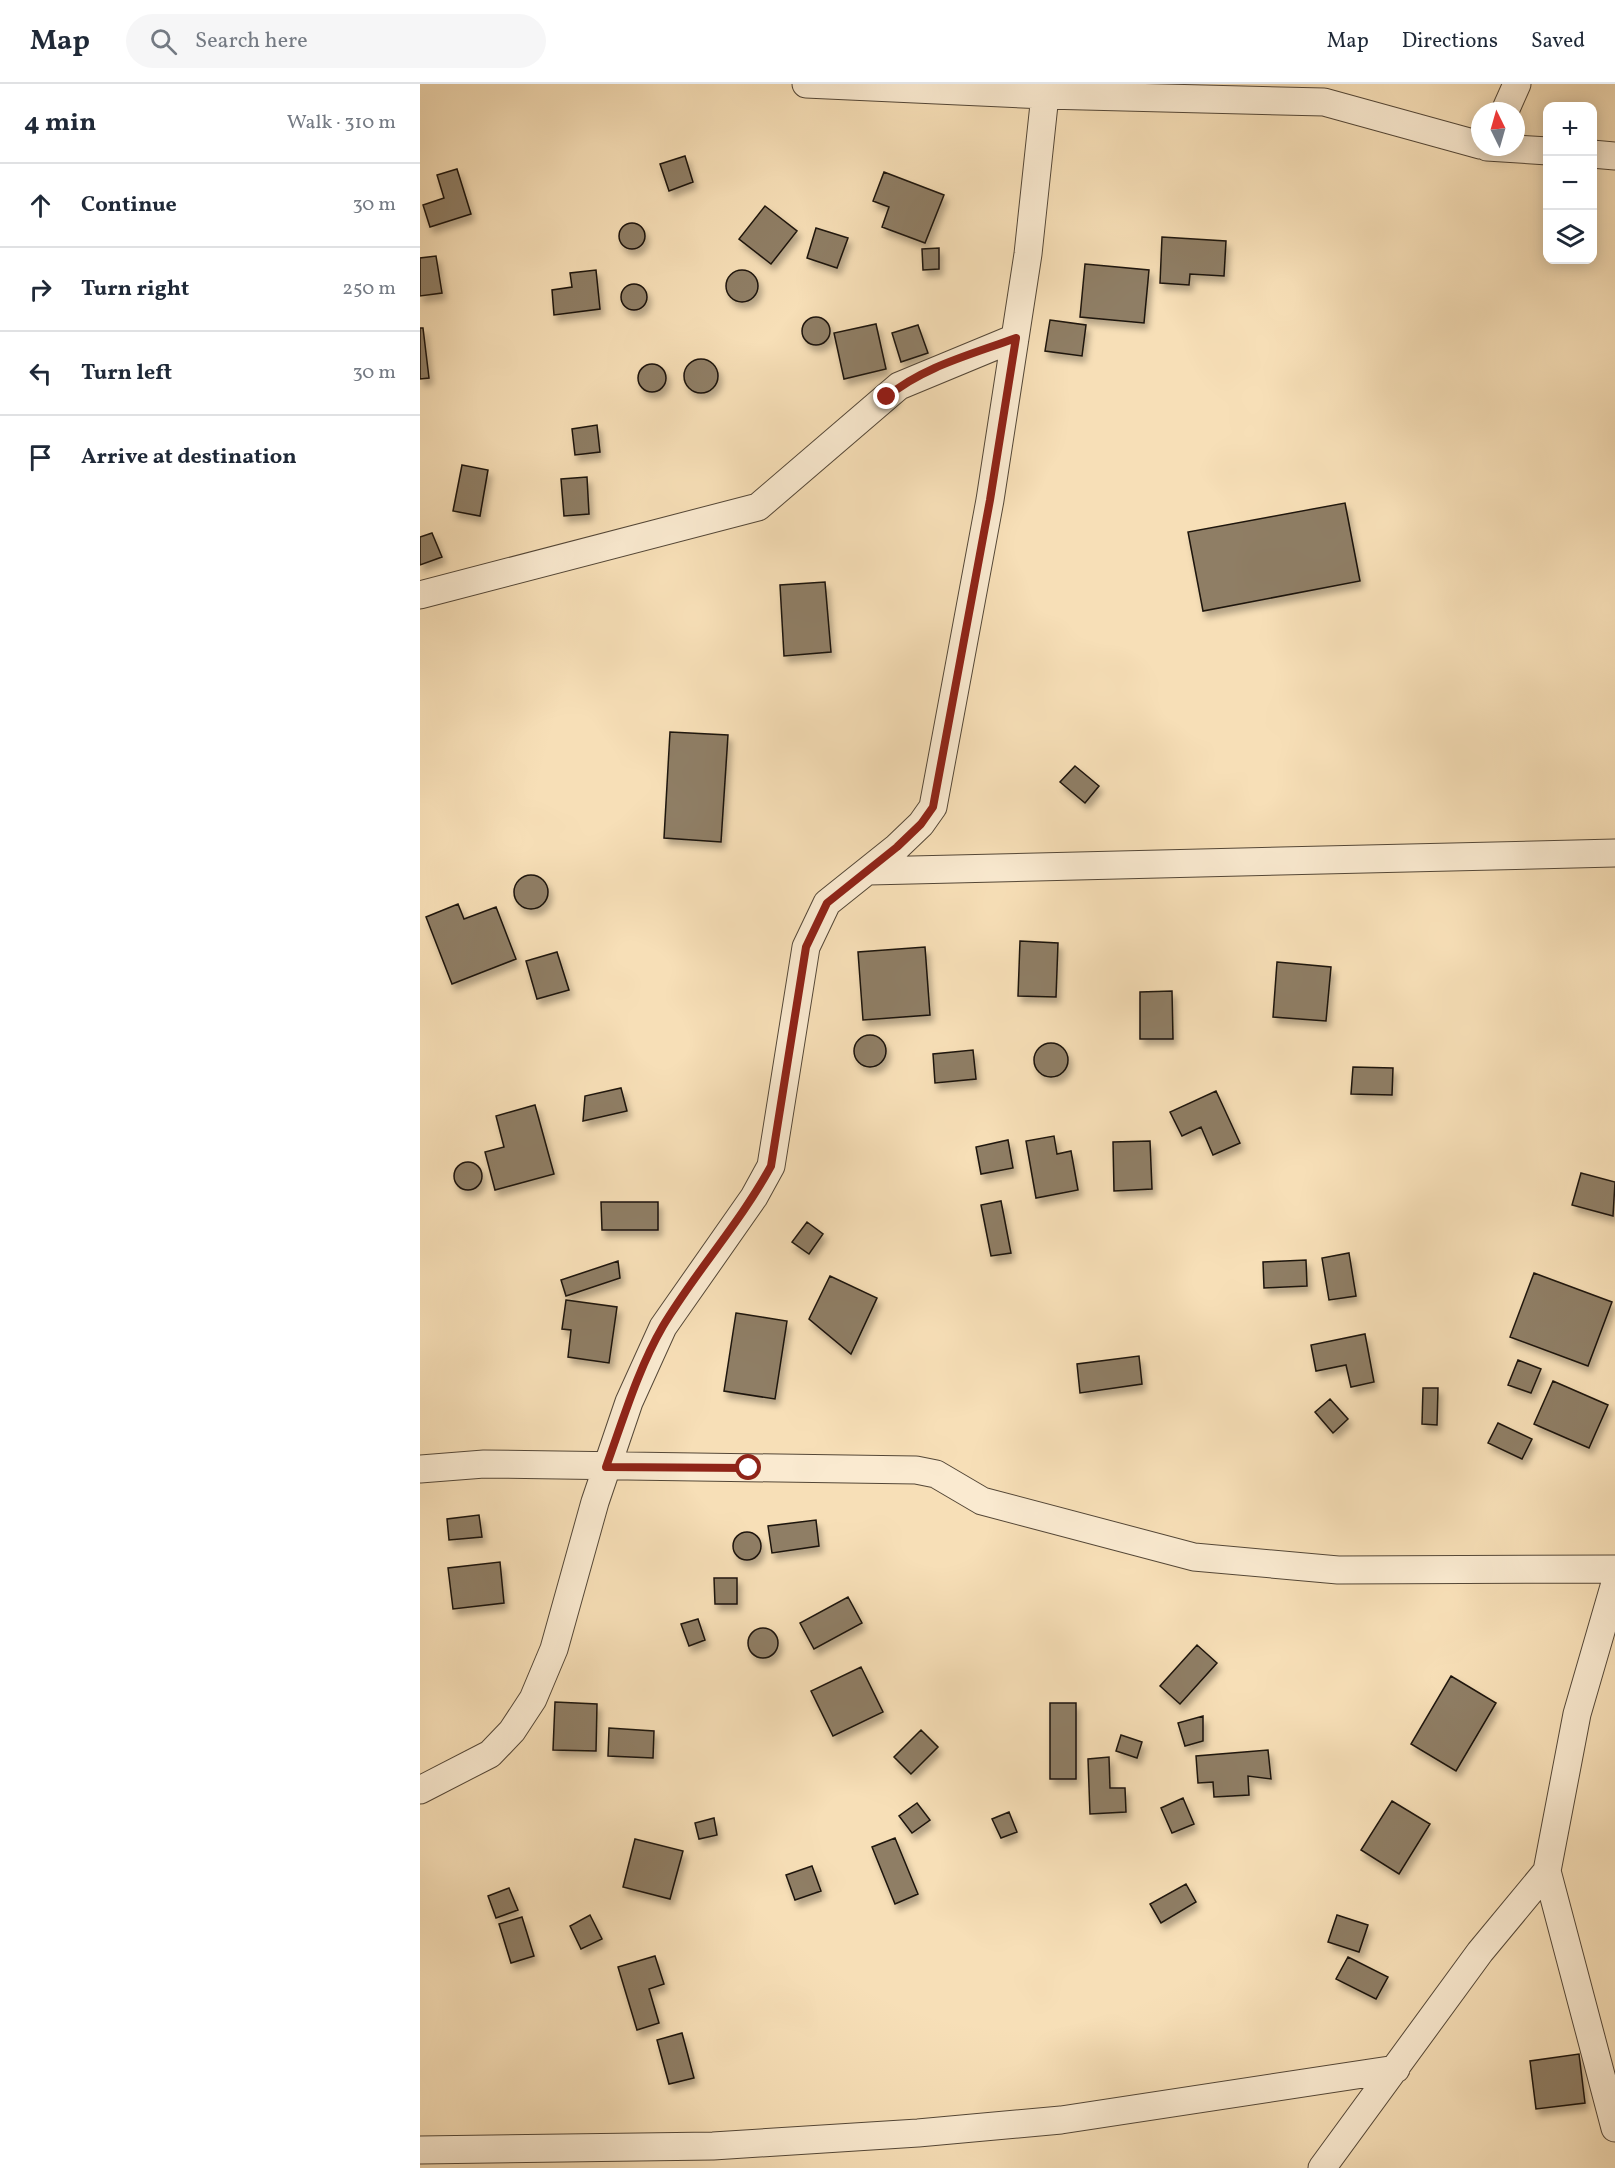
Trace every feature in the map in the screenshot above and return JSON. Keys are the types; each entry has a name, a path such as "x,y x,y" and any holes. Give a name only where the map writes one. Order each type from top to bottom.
{"street":[{"path":"806,84 1045,95 1324,102 1471,143"},
{"path":"1509,102 1518,84"},
{"path":"420,1790 489,1754 512,1731 533,1699 554,1649 606,1467 629,1402 663,1327 754,1197 771,1166 806,947 827,903 869,871 921,824 933,807 990,500 1016,338 1028,254 1045,95"},
{"path":"1525,149 1543,151"},
{"path":"1597,154 1615,156"},
{"path":"420,595 758,507 899,386 1016,338"},
{"path":"869,871 1615,853"},
{"path":"420,1469 484,1464 916,1470 936,1474 982,1501 1194,1557 1338,1570 1615,1569"},
{"path":"1615,1583 1577,1714 1546,1871 1615,2128"},
{"path":"1322,2168 1480,1952 1546,1871"},
{"path":"420,2150 715,2157 918,2133 1061,2120 1396,2069"}],"building":[{"path":"685,156 693,182 669,191 660,164"},
{"path":"457,169 471,214 430,227 423,205 444,198 437,175"},
{"path":"884,172 944,195 925,243 882,227 889,207 873,201"},
{"path":"765,206 797,231 771,264 739,239"},
{"path":"632,223 641,227 645,236 641,245 632,249 623,245 619,236 623,227"},
{"path":"816,228 848,238 837,268 807,258"},
{"path":"1162,237 1226,241 1224,276 1190,274 1189,285 1160,283"},
{"path":"939,248 939,269 923,270 922,249"},
{"path":"436,256 442,293 420,296 420,258"},
{"path":"1085,264 1149,270 1144,323 1080,317"},
{"path":"596,270 600,309 554,315 552,290 572,287 570,273"},
{"path":"742,270 753,275 758,286 753,297 742,302 731,297 726,286 731,275"},
{"path":"634,284 643,288 647,297 643,306 634,310 625,306 621,297 625,288"},
{"path":"816,317 826,321 830,331 826,341 816,345 806,341 802,331 806,321"},
{"path":"1050,320 1086,325 1082,356 1045,351"},
{"path":"876,324 886,369 844,379 834,333"},
{"path":"918,325 928,353 901,362 892,333"},
{"path":"420,328 423,328 429,378 420,379"},
{"path":"701,359 713,364 718,376 713,388 701,393 689,388 684,376 689,364"},
{"path":"652,364 662,368 666,378 662,388 652,392 642,388 638,378 642,368"},
{"path":"597,425 600,452 575,455 572,429"},
{"path":"462,465 488,470 480,516 453,511"},
{"path":"587,477 589,514 564,516 561,479"},
{"path":"1345,503 1360,581 1203,611 1188,532"},
{"path":"432,533 442,557 420,565 420,537"},
{"path":"825,582 831,652 784,656 780,585"},
{"path":"670,732 728,735 721,842 664,838"},
{"path":"1075,766 1099,786 1085,803 1060,782"},
{"path":"531,875 543,880 548,892 543,904 531,909 519,904 514,892 519,880"},
{"path":"458,904 464,919 496,907 516,959 452,984 426,917"},
{"path":"1020,941 1058,943 1056,997 1018,996"},
{"path":"925,947 930,1015 863,1020 858,952"},
{"path":"557,952 569,990 537,999 526,961"},
{"path":"1277,962 1331,967 1326,1021 1273,1017"},
{"path":"1172,991 1173,1039 1140,1039 1140,992"},
{"path":"870,1035 881,1040 886,1051 881,1062 870,1067 859,1062 854,1051 859,1040"},
{"path":"1051,1043 1063,1048 1068,1060 1063,1072 1051,1077 1039,1072 1034,1060 1039,1048"},
{"path":"973,1050 976,1079 935,1083 933,1054"},
{"path":"1353,1067 1393,1068 1392,1095 1351,1094"},
{"path":"621,1088 627,1111 583,1121 585,1096"},
{"path":"1216,1091 1240,1143 1213,1155 1201,1127 1182,1136 1170,1112"},
{"path":"535,1105 554,1174 495,1190 485,1152 504,1147 496,1116"},
{"path":"1054,1136 1057,1154 1071,1151 1078,1190 1036,1198 1026,1141"},
{"path":"1008,1140 1013,1168 981,1174 976,1147"},
{"path":"1150,1141 1152,1189 1114,1191 1113,1142"},
{"path":"468,1162 478,1166 482,1176 478,1186 468,1190 458,1186 454,1176 458,1166"},
{"path":"1581,1173 1615,1182 1613,1216 1572,1205"},
{"path":"1001,1201 1011,1253 991,1256 981,1205"},
{"path":"601,1202 658,1202 658,1230 602,1230"},
{"path":"807,1222 823,1234 809,1254 792,1242"},
{"path":"1349,1253 1356,1296 1329,1300 1322,1258"},
{"path":"1306,1260 1307,1286 1264,1288 1263,1262"},
{"path":"618,1261 620,1278 566,1296 561,1280"},
{"path":"1534,1273 1612,1302 1588,1366 1510,1337"},
{"path":"830,1276 877,1298 851,1354 809,1319"},
{"path":"566,1300 617,1307 609,1363 568,1357 571,1330 562,1329"},
{"path":"736,1313 787,1321 775,1399 724,1391"},
{"path":"1365,1334 1374,1382 1351,1387 1346,1365 1316,1371 1311,1345"},
{"path":"1139,1356 1142,1384 1080,1393 1077,1364"},
{"path":"1518,1360 1541,1369 1531,1393 1508,1385"},
{"path":"1553,1381 1608,1405 1589,1448 1534,1424"},
{"path":"1423,1388 1438,1388 1437,1425 1422,1424"},
{"path":"1330,1399 1348,1419 1333,1433 1315,1412"},
{"path":"1498,1423 1532,1439 1522,1459 1488,1443"},
{"path":"479,1515 482,1537 449,1540 447,1519"},
{"path":"816,1520 819,1546 772,1553 768,1526"},
{"path":"747,1532 757,1536 761,1546 757,1556 747,1560 737,1556 733,1546 737,1536"},
{"path":"500,1562 504,1603 453,1609 448,1568"},
{"path":"714,1578 737,1578 737,1604 715,1604"},
{"path":"848,1597 862,1623 814,1649 800,1623"},
{"path":"698,1619 705,1640 689,1646 681,1624"},
{"path":"763,1628 774,1632 778,1643 774,1654 763,1658 752,1654 748,1643 752,1632"},
{"path":"1197,1645 1217,1663 1180,1704 1160,1686"},
{"path":"861,1667 883,1712 833,1736 811,1691"},
{"path":"1451,1676 1496,1703 1456,1771 1411,1744"},
{"path":"555,1702 597,1704 596,1751 553,1750"},
{"path":"1050,1703 1076,1703 1076,1779 1050,1779"},
{"path":"1203,1716 1203,1741 1185,1746 1178,1723"},
{"path":"609,1728 654,1731 653,1758 608,1756"},
{"path":"921,1730 938,1747 911,1774 894,1757"},
{"path":"1121,1735 1142,1742 1137,1758 1116,1751"},
{"path":"1268,1750 1271,1779 1248,1776 1249,1795 1214,1797 1213,1782 1198,1783 1196,1756"},
{"path":"1109,1757 1110,1788 1125,1788 1126,1812 1090,1814 1088,1759"},
{"path":"1183,1798 1194,1824 1172,1833 1161,1808"},
{"path":"1392,1801 1430,1824 1399,1874 1361,1850"},
{"path":"917,1803 930,1820 912,1833 899,1816"},
{"path":"1009,1812 1017,1832 1001,1838 992,1819"},
{"path":"714,1818 717,1835 699,1839 695,1823"},
{"path":"895,1838 918,1894 895,1904 872,1847"},
{"path":"635,1839 683,1851 670,1899 623,1887"},
{"path":"812,1866 821,1891 795,1900 786,1875"},
{"path":"1186,1884 1196,1902 1161,1923 1150,1904"},
{"path":"509,1888 518,1910 496,1918 488,1896"},
{"path":"590,1915 602,1939 581,1949 570,1926"},
{"path":"1337,1915 1368,1925 1359,1952 1328,1942"},
{"path":"522,1917 534,1956 511,1963 499,1924"},
{"path":"655,1956 664,1984 649,1989 659,2023 637,2030 618,1967"},
{"path":"1348,1957 1388,1977 1376,1999 1336,1979"},
{"path":"682,2033 694,2078 669,2084 657,2040"},
{"path":"1579,2054 1585,2103 1536,2109 1530,2061"}],"route":[{"path":"749,1468 606,1467 629,1402 663,1327 754,1197 771,1166 780,1124 806,947 815,924 827,903 897,847 921,824 933,807 990,500 1016,338 920,376 899,386 887,397"}]}
